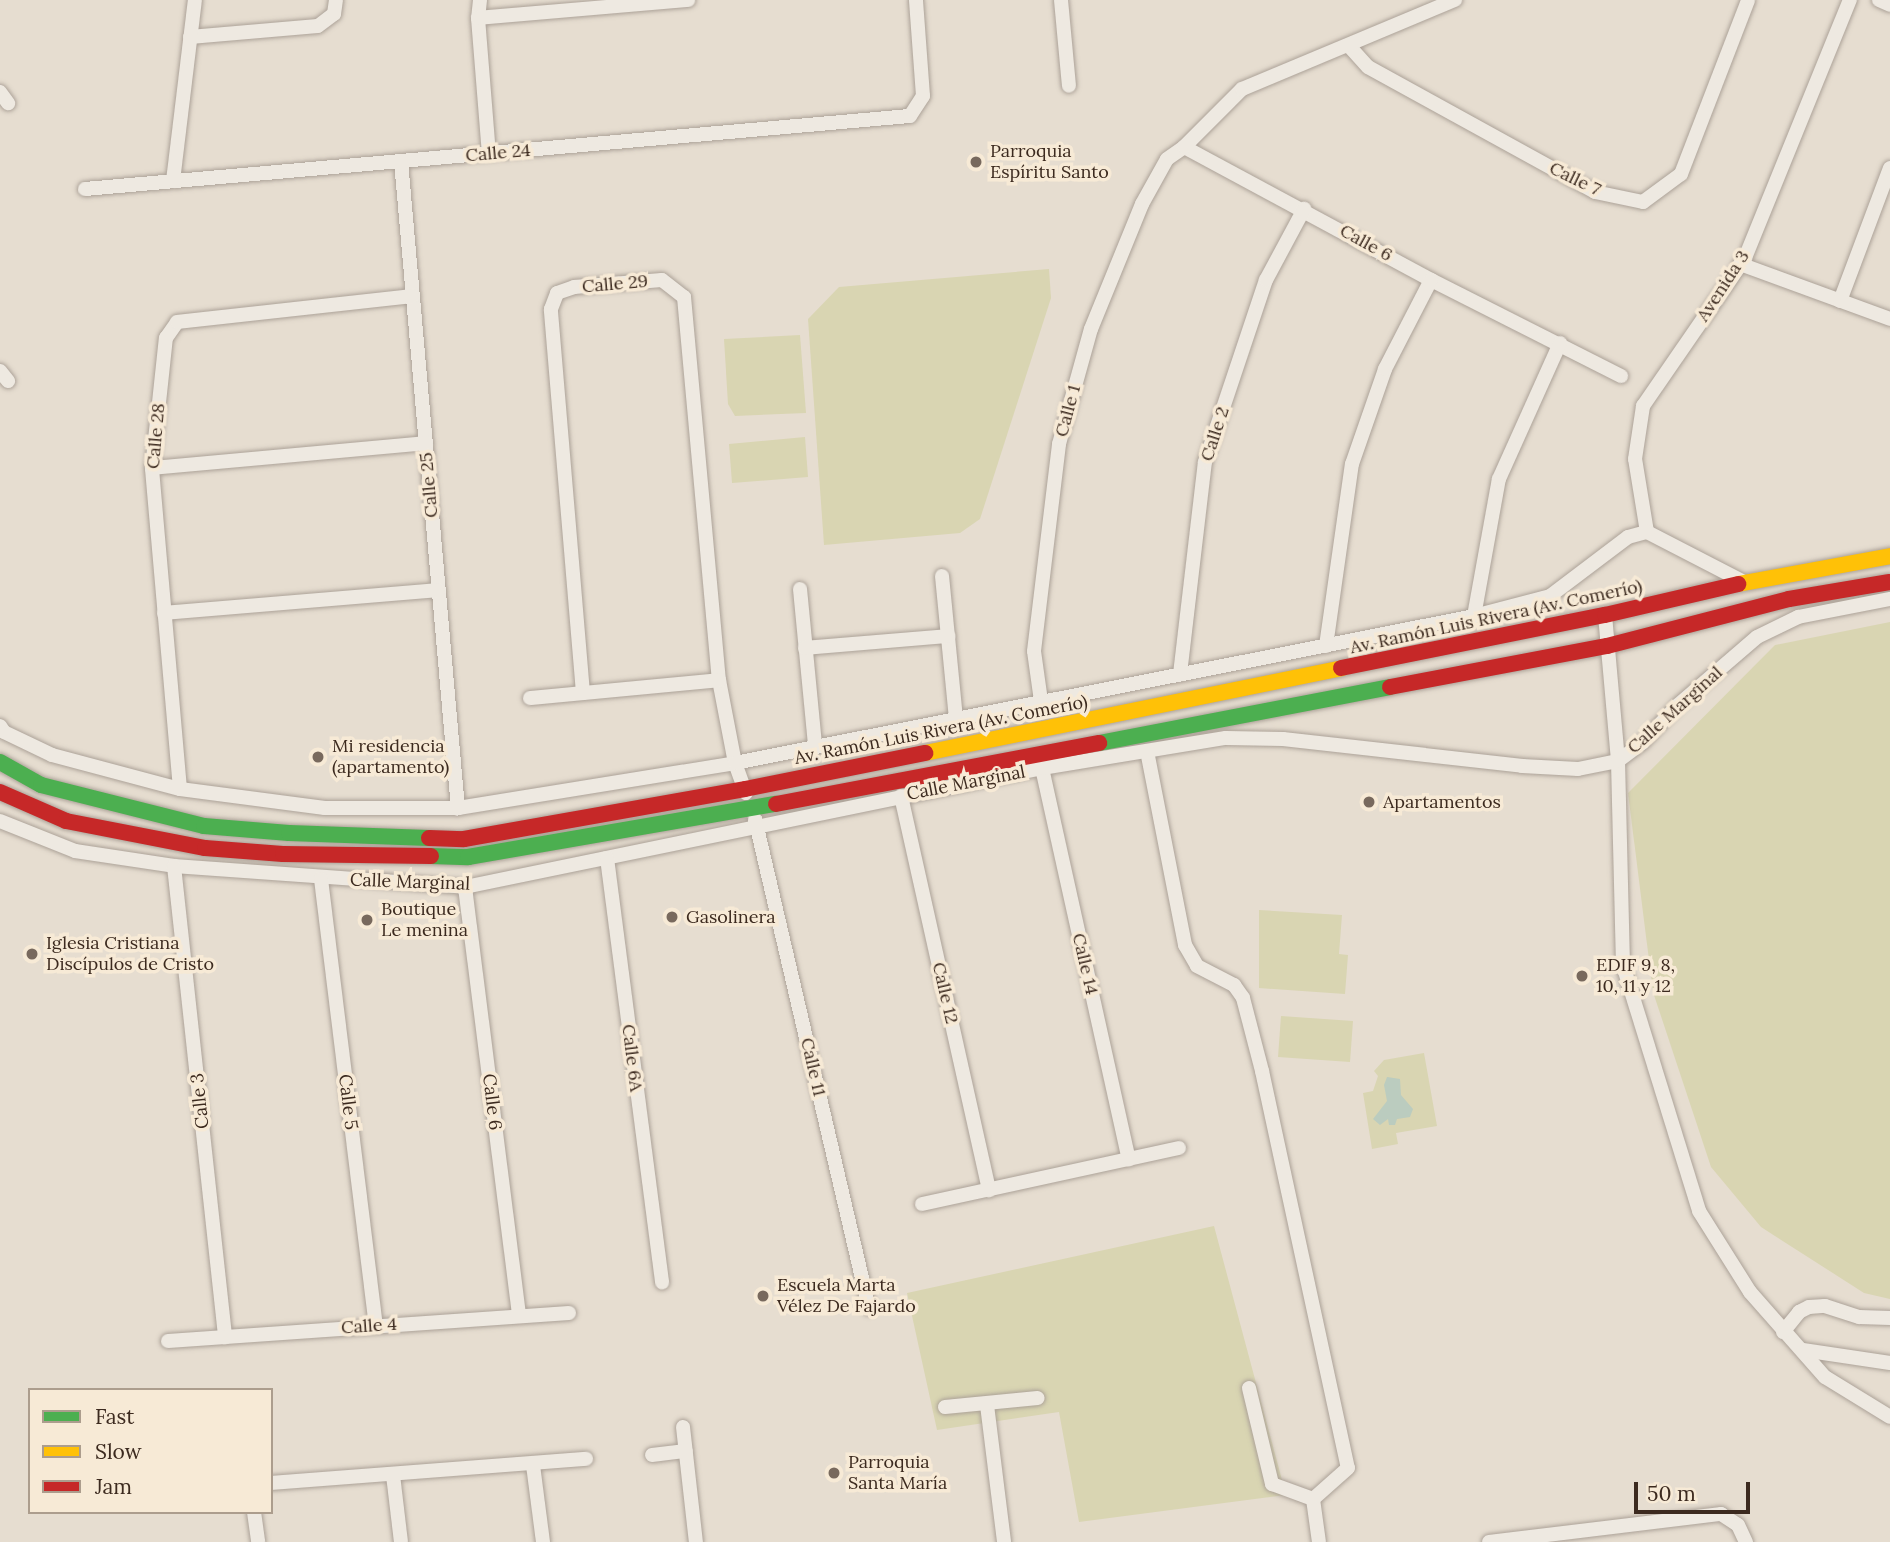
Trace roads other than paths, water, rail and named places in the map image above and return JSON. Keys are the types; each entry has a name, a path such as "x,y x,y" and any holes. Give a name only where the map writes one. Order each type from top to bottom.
{"highway":[{"name":"Av. Ramón Luis Rivera (Av. Comerío)","path":"0,762 41,785 204,825 316,834 464,839 745,789 1605,615 1744,582 1890,556"},
{"path":"0,792 66,821 205,848 468,857 752,809 1608,646 1789,599 1890,582"}],"street":[{"path":"173,181 195,0"},
{"path":"190,37 318,26 334,15 336,0"},
{"path":"480,0 478,18 489,153"},
{"path":"478,18 688,0"},
{"name":"Calle 24","path":"85,189 910,116 923,96 916,0"},
{"path":"1061,0 1069,86"},
{"path":"1184,147 1242,89 1455,0"},
{"name":"Calle 7","path":"1349,46 1368,67 1595,192 1643,202 1681,174 1748,0"},
{"name":"Avenida 3","path":"1647,532 1635,459 1643,406 1740,264 1850,0"},
{"path":"1879,0 1890,5"},
{"name":"Calle 6","path":"1184,147 1304,209 1431,280 1621,376"},
{"name":"Calle 1","path":"1041,701 1034,651 1059,444 1091,330 1137,217 1167,159 1184,147"},
{"name":"Calle 25","path":"401,161 458,808"},
{"path":"1840,301 1890,168"},
{"name":"Calle 2","path":"1180,674 1205,462 1266,280 1304,209"},
{"path":"1740,264 1890,319"},
{"name":"Calle 29","path":"583,693 551,309 558,293 574,287 662,280 684,297 719,680 735,763 745,789"},
{"path":"1326,646 1352,464 1385,369 1431,280"},
{"name":"Calle 28","path":"180,789 152,468 166,338 177,322 413,296"},
{"path":"1474,616 1499,479 1560,343"},
{"path":"152,468 426,443"},
{"path":"0,726 4,732 52,755 180,789 325,808 458,808 735,763 1474,616 1550,596 1628,537 1647,532 1744,582"},
{"path":"942,576 956,718"},
{"path":"800,589 815,746"},
{"path":"164,613 438,590"},
{"name":"Calle Marginal","path":"0,821 75,851 174,866 466,887 1042,768 1226,738 1283,739 1522,766 1578,769 1618,761 1642,743 1678,705 1757,637 1798,617 1890,599"},
{"path":"1605,615 1618,761 1623,965 1699,1211 1750,1292 1783,1332 1803,1350 1825,1377 1890,1417"},
{"path":"805,648 948,636"},
{"path":"530,698 719,680"},
{"path":"1147,751 1188,953 1197,966 1234,985 1243,998 1262,1071 1348,1468 1313,1499"},
{"name":"Calle 14","path":"1042,768 1129,1159"},
{"name":"Calle 11","path":"745,789 758,827 869,1308"},
{"name":"Calle 12","path":"901,796 989,1190"},
{"name":"Calle 6A","path":"607,859 662,1282"},
{"name":"Calle 3","path":"174,866 225,1336"},
{"name":"Calle 5","path":"321,878 376,1326"},
{"name":"Calle 6","path":"466,887 519,1316"},
{"path":"922,1204 1179,1148"},
{"path":"1783,1332 1799,1311 1810,1307 1825,1306 1859,1317 1890,1318"},
{"name":"Calle 4","path":"168,1341 569,1313"},
{"path":"1803,1350 1890,1363"},
{"path":"1250,1388 1272,1484 1313,1499"},
{"path":"945,1407 1038,1398"},
{"path":"987,1405 1004,1542"},
{"path":"683,1427 696,1542"},
{"path":"652,1455 686,1451"},
{"path":"273,1483 586,1459"},
{"path":"533,1465 543,1542"},
{"path":"393,1475 401,1542"},
{"path":"1313,1499 1319,1542"},
{"path":"254,1514 258,1542"},
{"path":"1489,1542 1721,1514 1738,1525 1746,1542"}],"place":[{"name":"Parroquia Espíritu Santo","path":"976,162"},
{"name":"Mi residencia (apartamento)","path":"318,757"},
{"name":"Apartamentos","path":"1369,802"},
{"name":"Gasolinera","path":"672,917"},
{"name":"Boutique Le menina","path":"367,920"},
{"name":"Iglesia Cristiana Discípulos de Cristo","path":"32,954"},
{"name":"EDIF 9, 8, 10, 11 y 12","path":"1582,976"},
{"name":"Escuela Marta Vélez De Fajardo","path":"763,1296"},
{"name":"Parroquia Santa María","path":"834,1473"}]}
